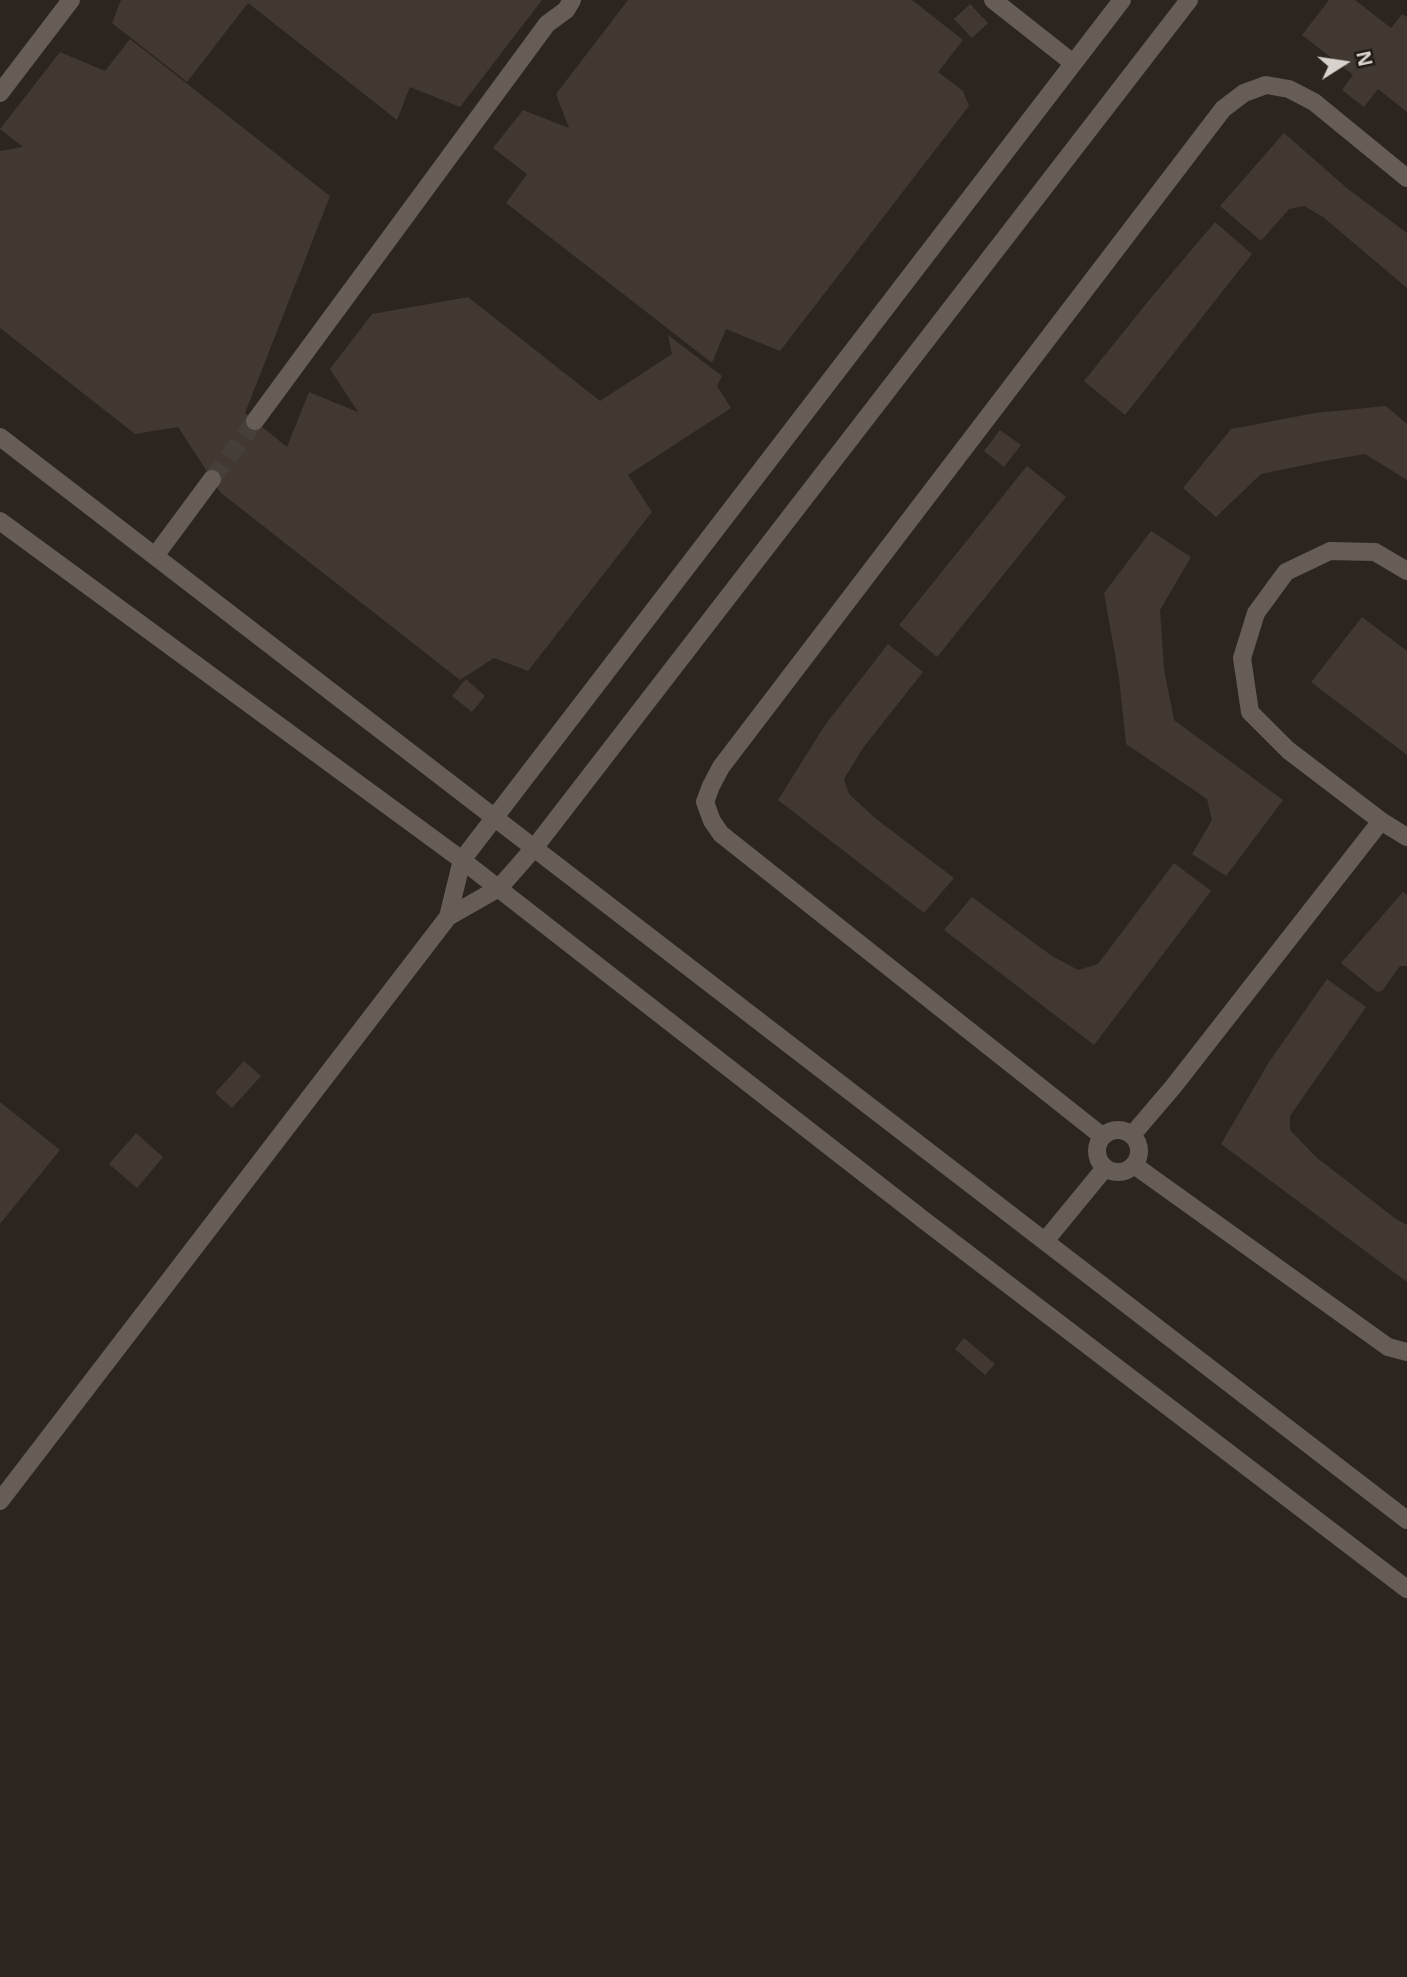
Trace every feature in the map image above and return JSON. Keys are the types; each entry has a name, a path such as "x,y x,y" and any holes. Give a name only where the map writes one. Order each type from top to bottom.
{"street":[{"path":"0,93 71,0"},
{"path":"255,421 547,24 566,10 572,0"},
{"path":"993,0 1073,63"},
{"path":"448,917 462,860 1122,0"},
{"path":"0,1501 448,917 499,888 535,847 1189,0"},
{"path":"1102,1136 721,834 712,821 705,802 721,767 1223,109 1244,93 1266,85 1289,89 1314,102 1407,177"},
{"path":"0,437 1407,1520"},
{"path":"155,556 212,479"},
{"path":"0,521 499,888 914,1213 1407,1589"},
{"path":"1407,571 1375,552 1330,551 1286,572 1256,613 1242,658 1250,712 1288,750 1381,821 1407,837"},
{"path":"1132,1135 1173,1087 1381,821"},
{"path":"1120,1130 1132,1135 1139,1153 1134,1165 1122,1172 1105,1168 1097,1155 1102,1136 1120,1130"},
{"path":"1134,1165 1388,1347 1407,1352"},
{"path":"1045,1241 1105,1168"}],"building":[{"path":"121,0 542,0 460,107 410,87 397,120 248,3 187,82 112,23"},
{"path":"628,0 912,0 963,40 938,72 963,91 969,106 780,351 726,329 712,363 506,203 527,174 493,148 523,110 569,128 556,94"},
{"path":"1329,0 1355,0 1391,28 1402,14 1407,17 1407,112 1378,89 1364,107 1342,90 1353,75 1302,35"},
{"path":"970,4 988,23 972,38 954,19"},
{"path":"130,39 330,196 245,413 287,447 309,392 358,412 330,369 372,314 468,297 600,401 672,354 668,335 722,376 717,386 731,408 628,475 652,512 528,671 494,658 460,680 221,493 178,427 135,434 0,328 0,151 23,147 0,129 60,52 105,71"},
{"path":"1284,133 1348,189 1407,233 1407,288 1323,217 1304,206 1289,209 1261,241 1220,206"},
{"path":"1215,222 1252,254 1125,415 1084,381"},
{"path":"1386,406 1407,424 1407,480 1365,454 1324,461 1261,474 1216,517 1183,488 1231,429 1315,413"},
{"path":"1000,430 1021,445 1004,467 984,451"},
{"path":"1027,466 1066,497 937,657 899,625"},
{"path":"1151,531 1191,557 1160,610 1164,669 1174,720 1283,800 1226,876 1192,854 1212,820 1207,799 1126,744 1119,677 1104,593"},
{"path":"1362,617 1407,651 1407,755 1311,682"},
{"path":"888,644 923,672 863,748 844,779 849,794 875,818 954,878 924,913 778,800 825,725"},
{"path":"466,679 485,696 472,712 452,696"},
{"path":"1174,863 1211,891 1094,1045 944,930 972,897 1052,956 1078,970 1098,964"},
{"path":"1403,892 1407,895 1407,966 1400,966 1382,991 1377,992 1341,963"},
{"path":"1327,979 1366,1007 1290,1116 1290,1130 1316,1157 1407,1225 1407,1282 1221,1144 1269,1062"},
{"path":"244,1061 261,1076 232,1108 215,1093"},
{"path":"0,1102 60,1150 0,1224"},
{"path":"136,1133 163,1157 137,1188 109,1164"},
{"path":"964,1338 995,1364 985,1375 955,1349"}],"tunnel":[{"path":"212,479 255,421"}]}
